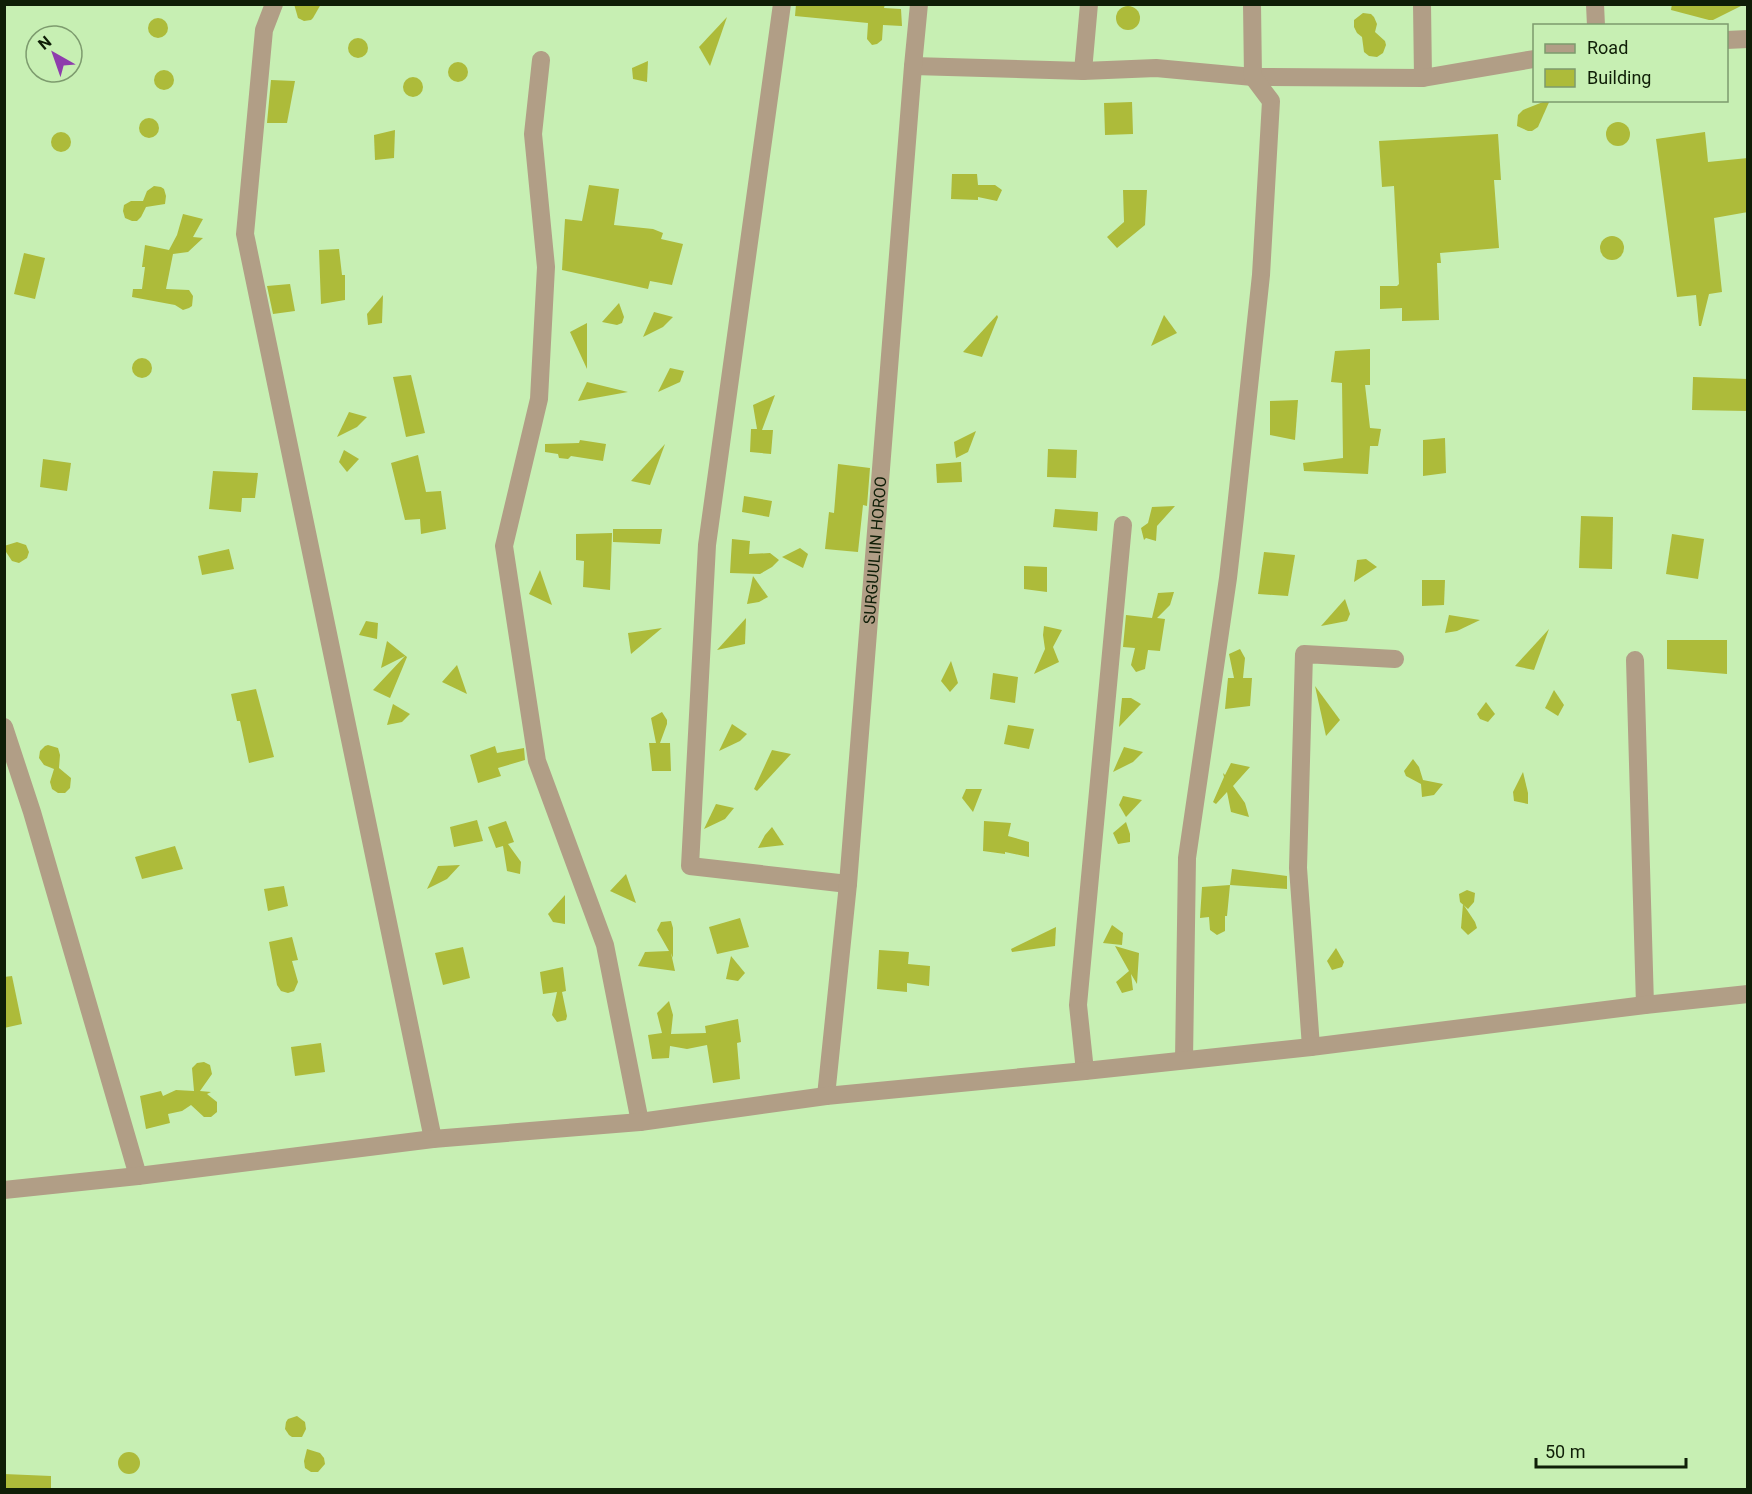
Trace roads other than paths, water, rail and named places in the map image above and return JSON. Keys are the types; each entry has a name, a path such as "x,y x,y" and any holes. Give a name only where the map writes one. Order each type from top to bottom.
{"street":[{"path":"274,4 264,30 245,234 433,1140"},
{"path":"782,4 707,545 690,866 848,884"},
{"name":"SURGUULIIN HOROO","path":"826,1096 848,884 919,4"},
{"path":"1083,71 1089,4"},
{"path":"1184,1060 1187,858 1228,578 1261,275 1271,100 1253,76 1252,4"},
{"path":"1422,4 1423,78"},
{"path":"1595,4 1596,24"},
{"path":"1728,40 1748,39"},
{"path":"913,66 1083,71 1156,68 1253,76 1423,78 1533,59"},
{"path":"541,60 533,134 546,267 539,399 504,546 537,760 605,945 640,1122"},
{"path":"1085,1071 1078,1005 1123,525"},
{"path":"1311,1047 1298,868 1304,654 1395,659"},
{"path":"1635,660 1645,1005"},
{"path":"4,727 32,812 138,1176"},
{"path":"4,1190 433,1140 640,1122 826,1096 1311,1047 1748,994"}]}
